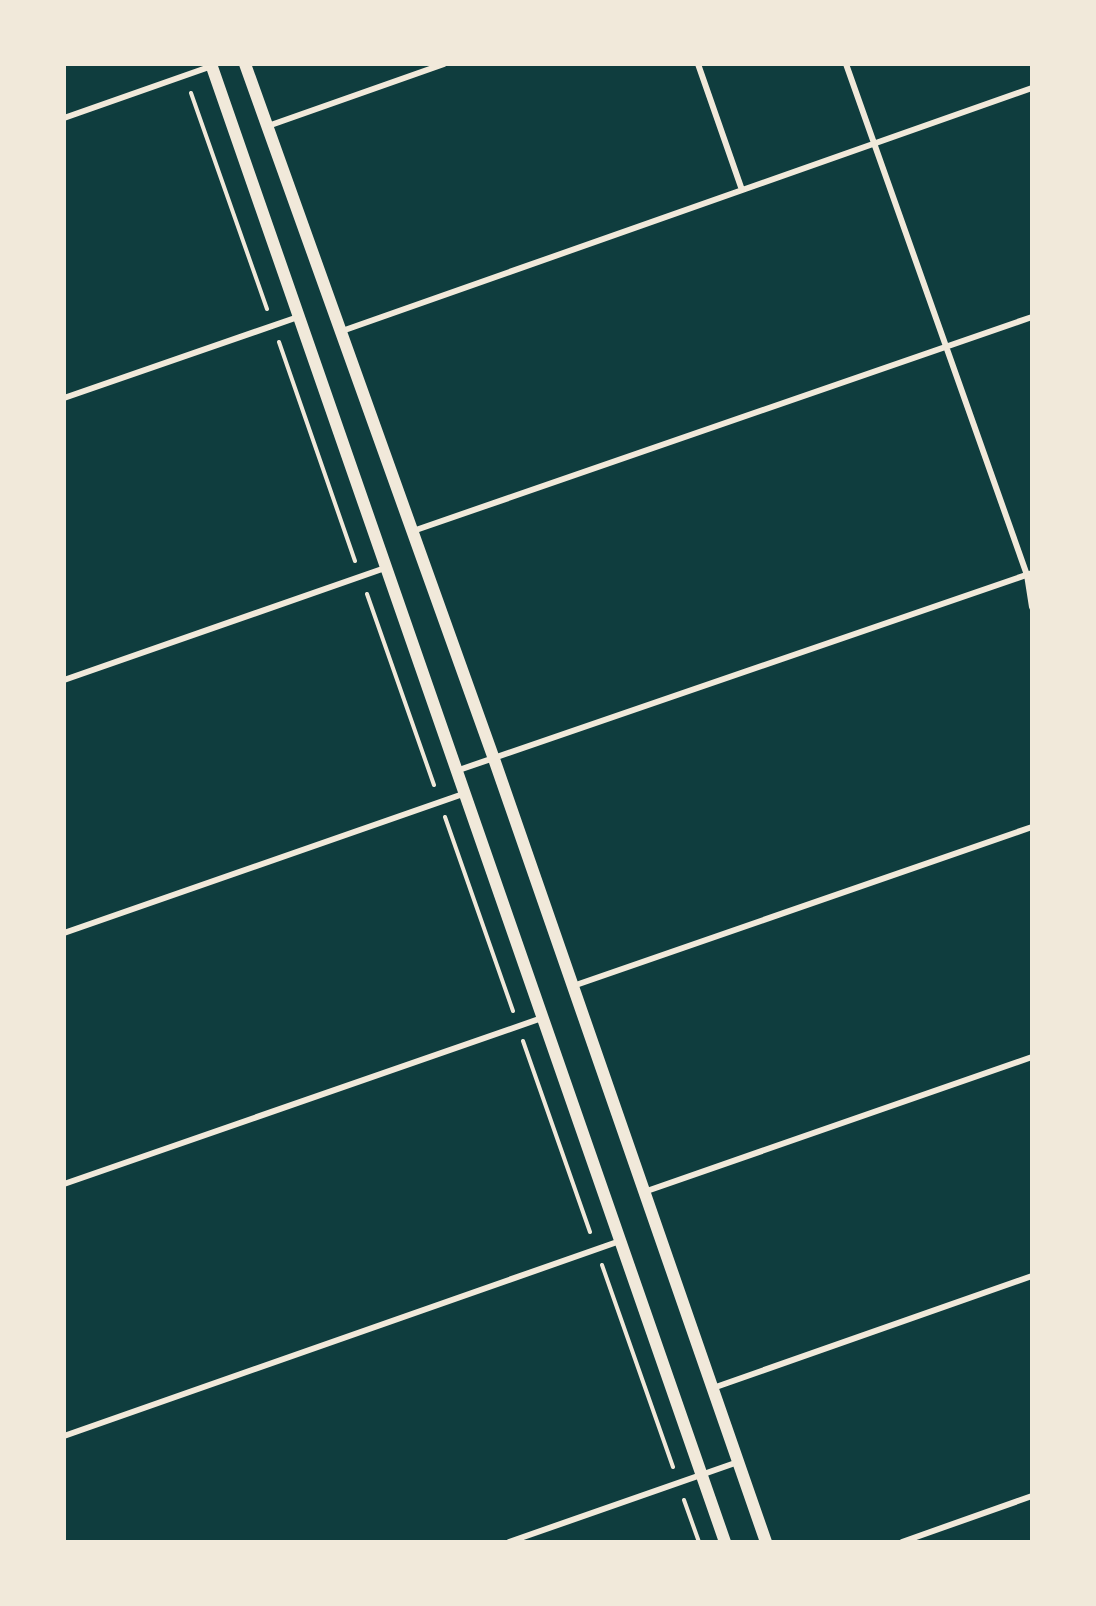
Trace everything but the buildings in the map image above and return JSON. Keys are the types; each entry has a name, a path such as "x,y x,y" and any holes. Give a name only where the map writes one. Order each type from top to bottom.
{"main road":[{"path":"245,64 494,759 766,1542"},
{"path":"211,65 463,794 726,1542"}],"street":[{"path":"268,126 444,64"},
{"path":"698,64 742,190"},
{"path":"846,64 945,347 1029,574 1032,607"},
{"path":"64,118 211,65"},
{"path":"342,331 1032,88"},
{"path":"64,398 298,316"},
{"path":"413,531 1032,317"},
{"path":"64,680 385,568"},
{"path":"455,771 1029,574"},
{"path":"64,933 463,794"},
{"path":"573,986 1032,826"},
{"path":"64,1184 542,1018"},
{"path":"644,1192 1032,1057"},
{"path":"64,1436 620,1241"},
{"path":"712,1388 1032,1276"},
{"path":"509,1542 738,1461"},
{"path":"902,1542 1032,1496"}]}
